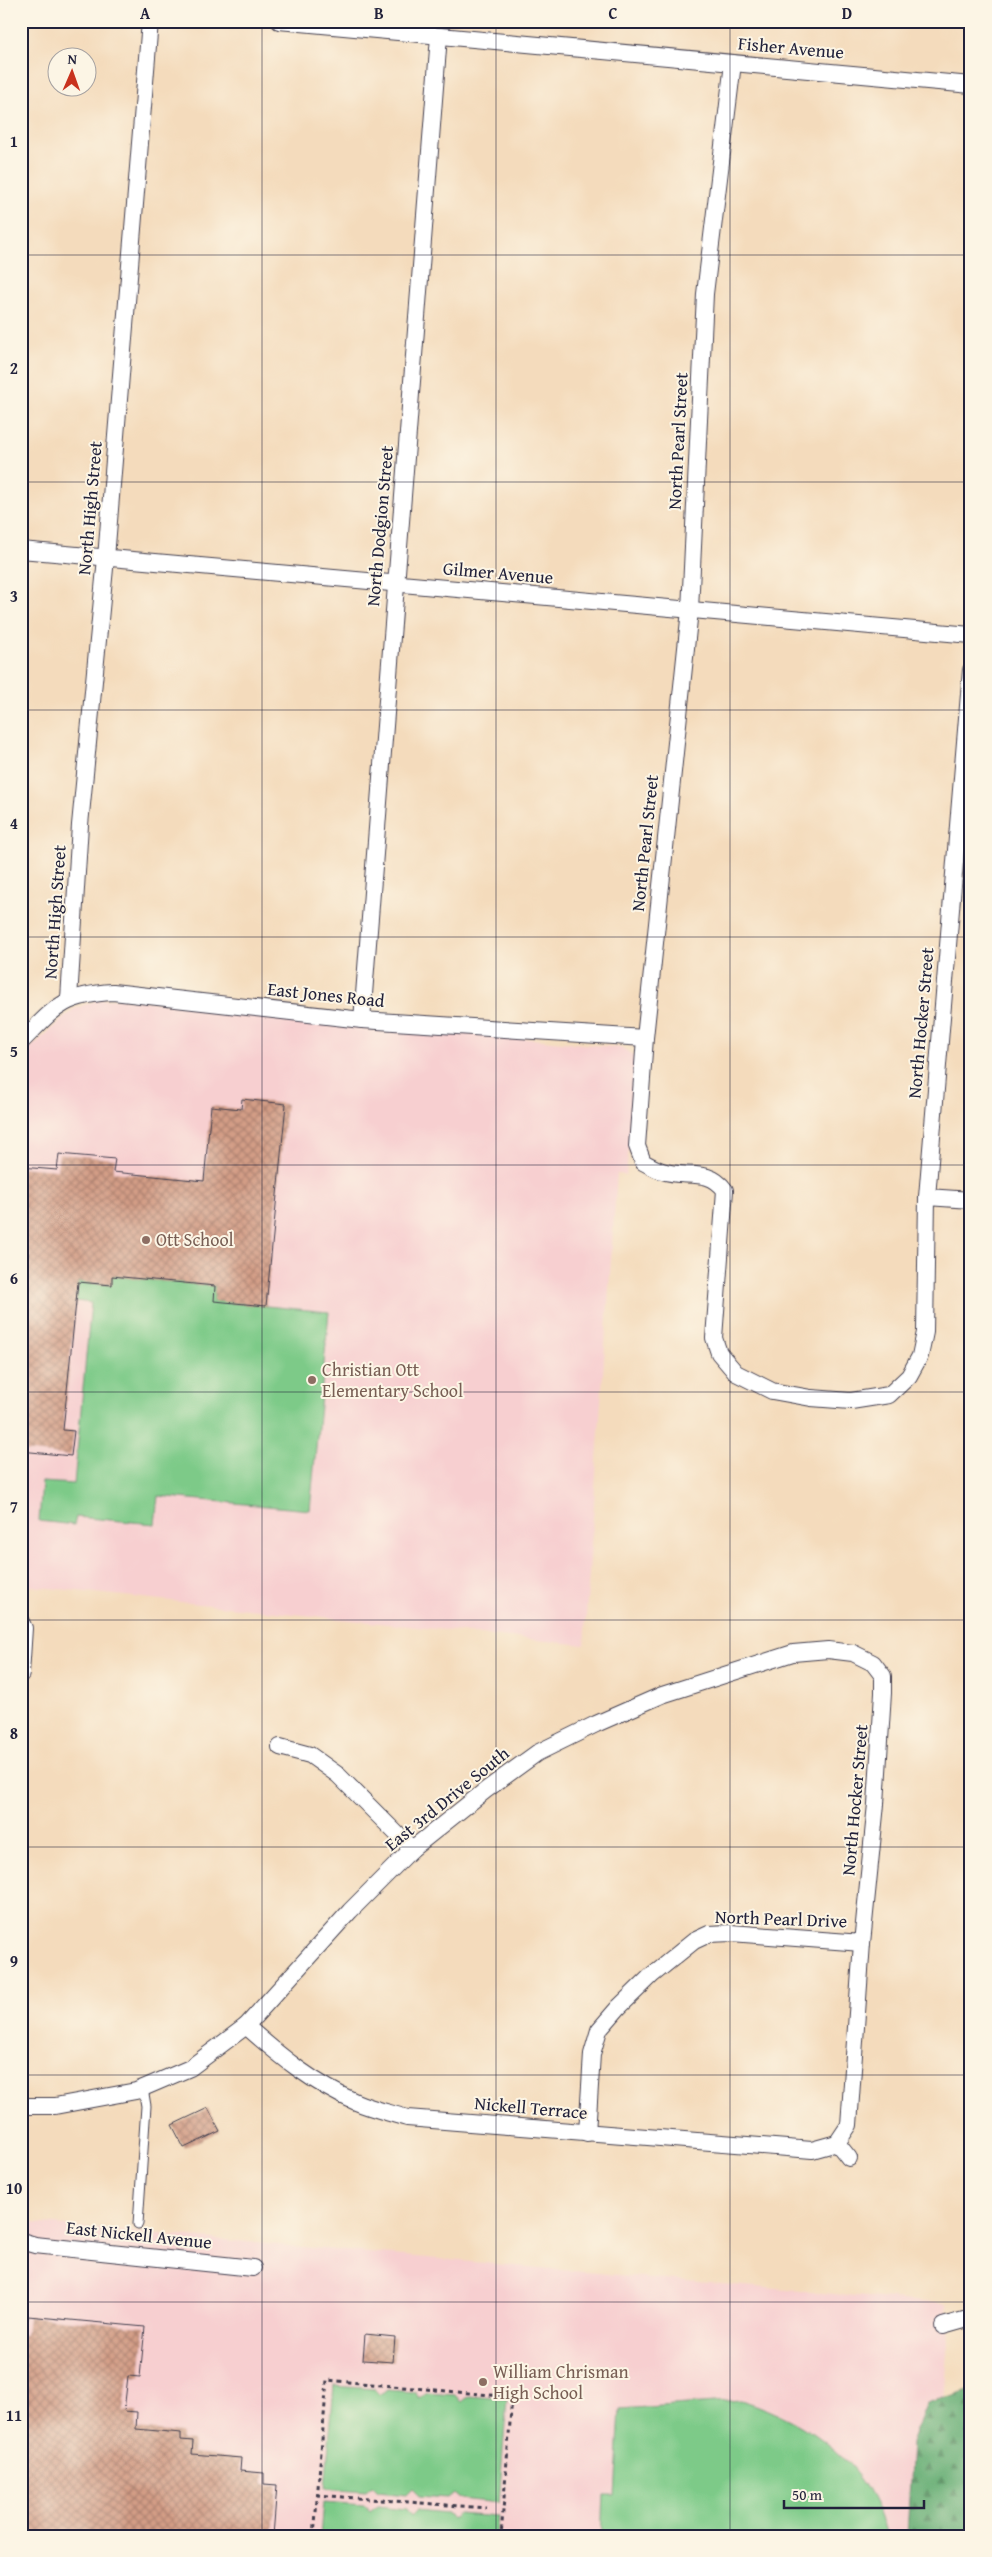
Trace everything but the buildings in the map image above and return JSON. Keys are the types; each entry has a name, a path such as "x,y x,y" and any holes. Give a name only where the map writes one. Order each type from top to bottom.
{"street":[{"name":"North High Street","path":"69,999 80,825 106,558 150,21"},
{"name":"Fisher Avenue","path":"279,21 971,85"},
{"name":"North Dodgion Street","path":"362,1020 439,36"},
{"name":"North Pearl Street","path":"734,63 705,294 690,610 645,1038 637,1146 643,1162 662,1172 702,1175 718,1180 725,1190 714,1338 723,1360 736,1373 772,1391 811,1398 851,1401 890,1394 909,1376"},
{"name":"Gilmer Avenue","path":"21,550 971,635"},
{"name":"North Hocker Street","path":"909,1376 920,1356 925,1332 927,1197 971,670"},
{"name":"East Jones Road","path":"21,1042 52,1011 69,999 86,993 113,992 362,1020 645,1038"},
{"path":"927,1197 971,1200"},
{"path":"21,1622 24,1628 21,1674"},
{"name":"East 3rd Drive South","path":"21,2106 55,2106 143,2088 190,2068 246,2026 350,1911 412,1849 486,1790 537,1753 662,1695 794,1653 828,1650 853,1652 873,1663"},
{"name":"North Hocker Street","path":"837,2144 849,2125 862,1943 876,1804 883,1693 882,1676 873,1663"},
{"path":"280,1747 310,1755 338,1775 412,1849"},
{"name":"North Pearl Drive","path":"587,2133 592,2054 599,2030 618,2008 652,1975 694,1941 709,1934 731,1933 862,1943"},
{"name":"Nickell Terrace","path":"246,2026 286,2061 320,2084 358,2102 407,2118 812,2150 837,2144"},
{"path":"837,2144 849,2158"},
{"name":"East Nickell Avenue","path":"21,2241 253,2268"},
{"path":"943,2326 971,2318"}],"lane":[{"path":"138,2224 146,2106 143,2088"}],"path":[{"path":"314,2536 327,2380 512,2397 501,2536"},
{"path":"318,2495 486,2508"}],"shaded area":[{"name":"Christian Ott Elementary School","path":"124,999 623,1048 635,1056 637,1073 626,1175 617,1174 584,1645 21,1585 21,1056 74,1009 97,1000"},
{"name":"William Chrisman High School","path":"21,2222 947,2304 948,2352 933,2536 21,2536"}],"green space":[{"path":"112,1276 215,1286 214,1301 329,1312 310,1510 158,1496 155,1524 76,1517 74,1525 39,1521 42,1482 74,1484 91,1303 76,1301 78,1282 111,1285"},
{"path":"334,2386 374,2389 380,2395 386,2390 415,2392 420,2399 427,2393 455,2395 461,2402 468,2396 507,2399 499,2503 460,2499 453,2493 447,2498 419,2496 412,2489 406,2495 378,2492 372,2486 366,2491 325,2488"},
{"path":"971,2389 971,2536 907,2536 912,2442 927,2403"},
{"path":"742,2400 767,2409 791,2421 833,2449 851,2467 866,2487 878,2510 887,2536 602,2536 604,2495 615,2495 620,2409"},
{"path":"324,2502 364,2505 370,2512 377,2506 406,2509 411,2516 417,2510 447,2513 452,2519 458,2514 498,2517 496,2536 321,2536"}],"place":[{"name":"Ott School","path":"146,1240"},
{"name":"Christian Ott Elementary School","path":"312,1380"},
{"name":"William Chrisman High School","path":"483,2382"}]}
